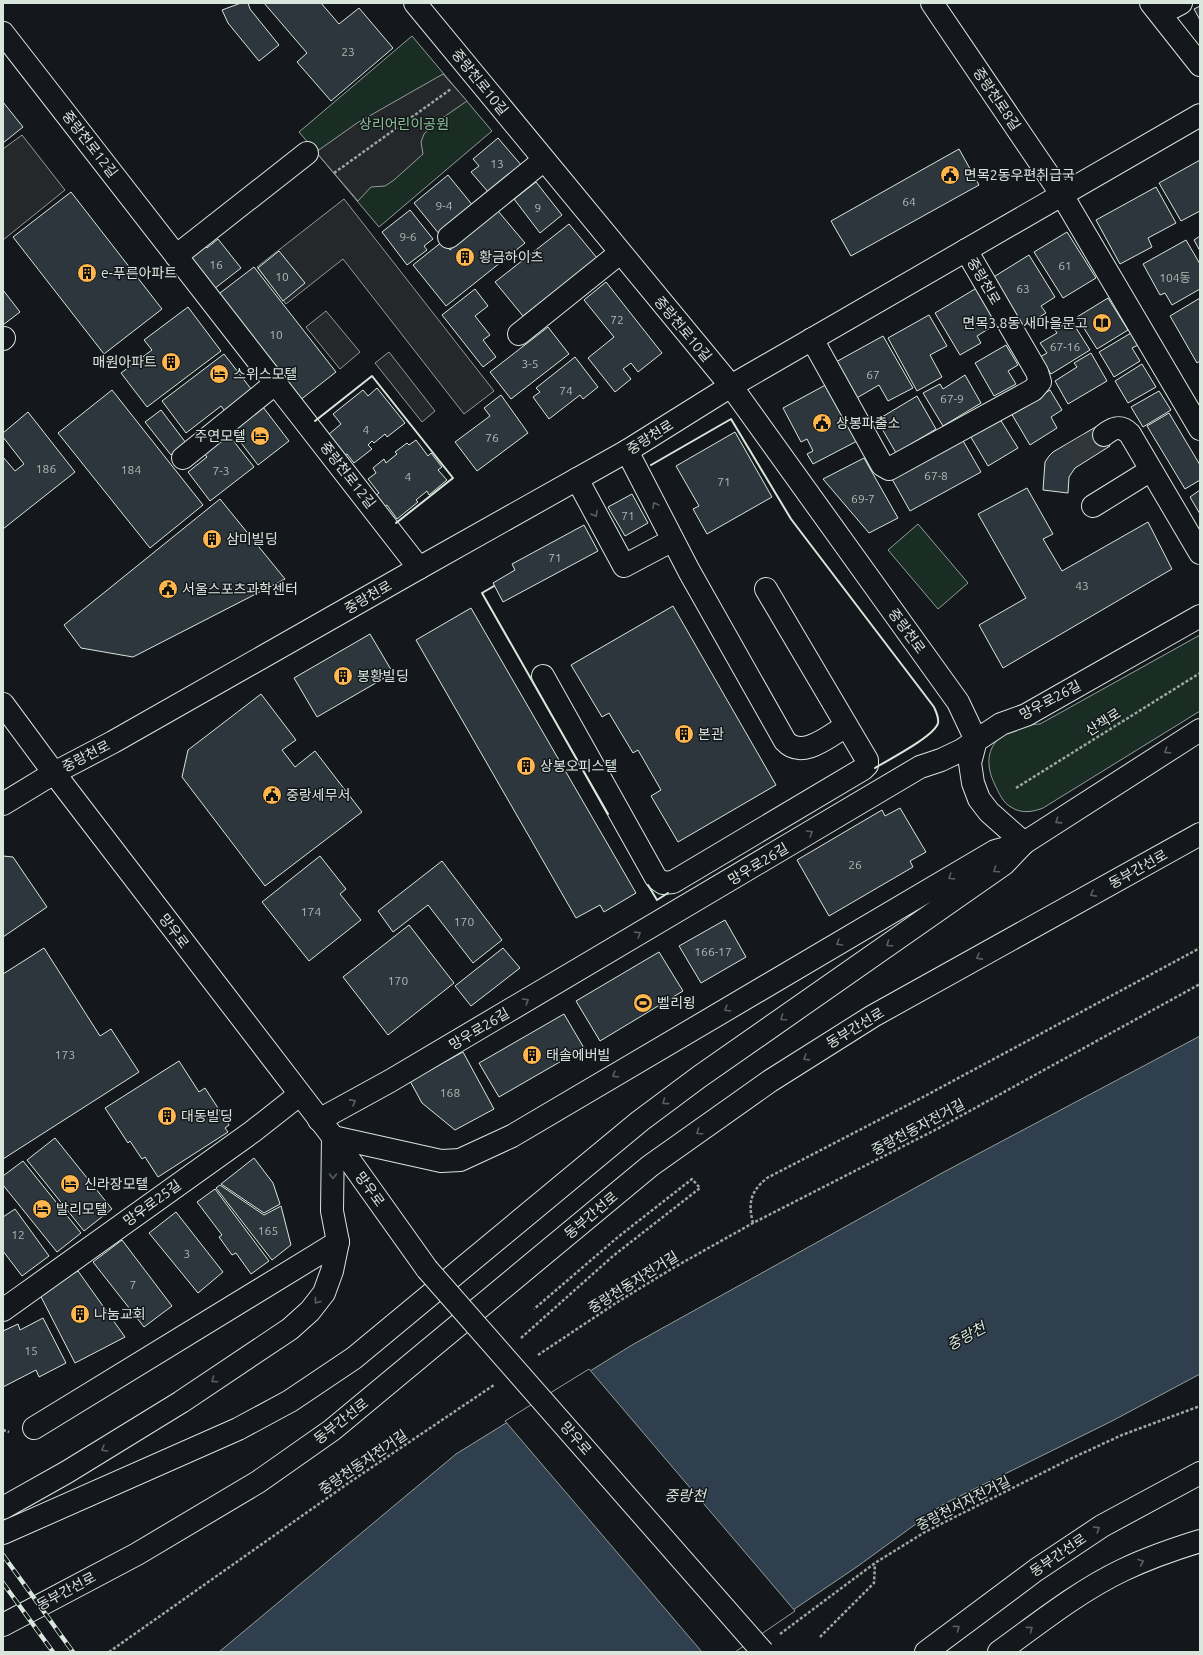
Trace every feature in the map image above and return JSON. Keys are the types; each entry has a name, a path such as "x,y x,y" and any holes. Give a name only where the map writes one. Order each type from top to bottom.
{"main road":[{"name":"중랑천로10길","path":"415,3 730,386"},
{"name":"중랑천로8길","path":"932,3 1062,195"},
{"path":"1181,3 1156,9 1200,65"},
{"name":"중랑천로12길","path":"3,33 419,568"},
{"name":"중랑천로","path":"3,804 54,773 113,742 627,451 730,386 1200,115"},
{"path":"176,256 307,153"},
{"path":"448,237 544,160"},
{"path":"1062,195 1200,429"},
{"name":"중랑천로","path":"812,339 882,465 889,469 1034,390 1040,382 1037,372 966,250"},
{"path":"519,334 620,253"},
{"path":"183,458 276,383"},
{"name":"중랑천로","path":"730,386 958,702 976,740"},
{"path":"1104,435 1114,429 1125,428 1130,434 1200,553"},
{"path":"627,451 689,571 785,741 793,748 802,749 809,747 846,726"},
{"path":"1093,506 1152,470"},
{"path":"576,479 624,566 674,540"},
{"path":"543,676 656,878 663,883 673,882 863,769 866,765 867,760 766,589"},
{"name":"망우로26길","path":"319,1120 404,1073 920,767 941,760 962,750 1001,724 1026,715 1200,616"},
{"name":"망우로","path":"3,704 299,1095 333,1137 427,1269 769,1644"},
{"path":"3,1533 238,1429 290,1401 354,1358 640,1121 705,1072 1004,864 1024,843 1200,730"},
{"path":"976,740 970,763 973,783 979,799 989,812 1024,843"},
{"name":"동부간선로","path":"3,1624 137,1554 258,1482 332,1430 650,1166 770,1081 873,1016 1200,834"},
{"path":"3,1508 67,1472 181,1402 290,1329 310,1311 324,1292 332,1271 338,1242 332,1211 333,1137 441,1161 460,1160 512,1136 995,851 1024,843"},
{"name":"망우로25길","path":"3,1310 252,1132 299,1095"},
{"path":"34,1428 338,1242"},
{"name":"동부간선로","path":"926,1652 1036,1570 1102,1526 1200,1473"},
{"path":"999,1652 1084,1592 1123,1570 1170,1550 1200,1541"}],"path":[{"path":"334,173 473,73"},
{"name":"산책로","path":"1016,788 1200,673"},
{"path":"753,1223 750,1210 751,1200 759,1184 767,1178 925,1096 1200,948"},
{"name":"중랑천동자전거길","path":"532,1359 616,1303 673,1268 753,1223 937,1128 1200,984"},
{"path":"519,1340 613,1256 700,1188 692,1179 618,1237 534,1309"},
{"name":"중랑천동자전거길","path":"109,1652 350,1482 497,1383"},
{"name":"중랑천서자전거길","path":"769,1644 875,1563 925,1532 1070,1459 1122,1435 1200,1406"},
{"path":"820,1637 874,1583 875,1563"}],"green space":[{"name":"상리어린이공원","path":"412,36 492,131 379,227 299,132"},
{"path":"918,524 968,583 938,609 888,550"},
{"path":"1200,635 1200,711 1043,808 1035,811 1019,811 1006,803 995,785 990,771 989,759 991,749 1005,734 1015,729 1040,724"}],"shaded area":[{"path":"443,74 467,101 438,121 424,134 421,142 423,154 394,180 385,186 371,187 358,201 316,152 357,123"},
{"path":"22,135 65,190 3,240 3,149"},
{"path":"344,199 494,391 464,414 343,259 286,304 257,267"},
{"path":"326,311 360,352 340,369 306,327"},
{"path":"389,352 435,411 422,422 375,363"}],"water":[{"name":"중랑천","path":"1200,1036 1200,1374 1112,1421 942,1505 858,1566 731,1652 219,1652 456,1454 632,1345 942,1173"}],"pier":[{"path":"589,1369 795,1611 735,1652 702,1652 505,1421"}],"building":[{"path":"241,3 248,3 250,9 279,45 259,61 228,23 222,10"},
{"path":"264,3 321,3 339,24 359,8 393,48 331,101 297,62 307,53"},
{"path":"1200,6 1200,20 1194,9"},
{"path":"3,102 23,127 3,143"},
{"path":"498,138 522,166 489,193 471,172 479,166 473,159"},
{"path":"959,149 979,185 851,256 831,221"},
{"path":"1200,160 1200,211 1181,221 1159,183"},
{"path":"448,175 474,207 440,235 414,203"},
{"path":"536,182 562,215 540,233 514,199"},
{"path":"1156,187 1176,223 1148,238 1152,247 1120,264 1096,220"},
{"name":"e-푸른아파트","path":"71,192 162,309 104,354 13,237"},
{"path":"410,210 433,239 424,246 427,250 407,265 382,232"},
{"name":"황금하이츠","path":"498,211 525,243 446,306 413,265 443,241 450,250"},
{"path":"569,224 597,258 523,316 495,282"},
{"path":"1067,232 1096,278 1063,298 1034,252"},
{"path":"1200,236 1200,251 1194,240"},
{"path":"218,239 241,268 214,289 191,261 194,248 202,242 207,248"},
{"path":"1186,240 1200,264 1200,289 1172,305 1165,293 1160,295 1143,264"},
{"path":"279,251 305,283 283,301 258,268"},
{"path":"1029,255 1055,297 1041,306 1046,313 1021,328 992,278"},
{"path":"254,267 336,372 299,401 216,296"},
{"path":"606,282 662,353 638,372 631,363 623,369 631,379 615,392 588,358 614,337 584,300"},
{"path":"980,286 1001,321 977,336 981,343 960,355 935,313"},
{"path":"475,289 488,306 475,316 490,335 483,340 496,357 483,367 442,315"},
{"path":"3,290 20,312 3,325"},
{"name":"면목3.8동 새마을문고","path":"1108,298 1128,330 1097,349 1077,317"},
{"path":"1200,298 1200,361 1197,363 1170,316"},
{"name":"매원아파트","path":"188,307 221,351 147,407 121,373 152,350 144,340"},
{"path":"929,315 947,346 930,355 942,377 917,391 888,338"},
{"path":"1071,320 1090,350 1051,374 1040,357 1047,353 1040,343 1057,333 1055,330"},
{"path":"548,327 569,354 511,399 490,372"},
{"path":"1131,333 1138,345 1132,348 1140,361 1114,377 1099,352"},
{"path":"883,336 913,388 888,401 879,385 855,399 834,363"},
{"path":"1006,345 1018,365 1008,371 1016,384 994,396 975,363"},
{"path":"1091,353 1107,381 1068,404 1055,381 1077,367 1074,363"},
{"name":"스위스모텔","path":"224,354 255,394 228,415 221,406 186,433 162,401"},
{"path":"575,357 598,387 583,399 580,395 549,419 533,397 540,392 536,388"},
{"path":"1142,364 1156,387 1128,403 1115,381"},
{"path":"965,375 981,403 943,426 923,393 940,384 943,389"},
{"name":"상봉파출소","path":"831,382 861,439 813,464 807,454 813,451 807,439 801,442 783,408"},
{"path":"377,388 405,423 387,437 385,434 374,443 372,441 368,445 372,449 354,463 328,435 341,424 333,414 363,390 368,396"},
{"path":"112,390 203,505 150,548 58,433"},
{"path":"1050,390 1062,410 1051,417 1057,428 1030,445 1011,413"},
{"path":"1159,391 1171,410 1143,427 1131,407"},
{"path":"501,395 528,433 477,471 455,442 490,416 484,408"},
{"path":"917,396 936,429 896,453 877,420"},
{"name":"주연모텔","path":"263,407 289,441 258,465 232,431"},
{"path":"161,410 186,443 171,455 145,422"},
{"path":"28,412 75,472 3,529 3,457 15,471 24,464 3,437 3,433"},
{"path":"1169,413 1200,465 1200,480 1185,489 1147,426"},
{"path":"998,416 1018,448 988,466 969,434"},
{"path":"1099,425 1110,446 1075,468 1069,477 1068,493 1043,490 1045,462 1049,456 1053,452"},
{"path":"735,432 772,497 707,534 693,509 699,506 676,466"},
{"path":"228,434 254,467 210,501 188,472 207,457 204,453"},
{"path":"962,439 981,472 910,511 892,479"},
{"path":"416,440 428,456 431,453 442,467 438,470 447,480 429,495 427,491 416,500 418,502 397,519 387,505 384,507 375,496 379,493 368,479 376,473 373,468 384,459 386,463 397,454 395,452 407,443 409,445"},
{"path":"864,458 898,518 869,533 823,479"},
{"path":"1027,488 1053,534 1043,539 1062,571 1148,522 1172,569 1003,668 979,625 1026,598 978,514"},
{"path":"1200,490 1200,514 1190,497"},
{"path":"632,494 648,523 625,536 608,507"},
{"name":"삼미빌딩","path":"220,499 285,579 133,657 81,648 64,625"},
{"path":"584,525 598,551 503,602 493,583 515,570 512,564"},
{"name":"본관","path":"673,606 776,785 678,842 651,796 661,790 638,750 633,753 609,713 602,717 571,665"},
{"name":"상봉오피스텔","path":"471,608 636,893 604,912 600,905 576,918 416,640"},
{"name":"봉황빌딩","path":"370,634 393,673 317,717 294,678"},
{"name":"중랑세무서","path":"261,694 296,740 282,750 295,767 315,751 362,812 265,886 182,777 188,750"},
{"path":"900,808 926,852 910,861 913,867 829,916 797,860 882,810 885,816"},
{"path":"3,856 13,857 47,907 3,937"},
{"path":"320,856 346,889 340,894 361,920 309,961 262,902"},
{"path":"442,861 502,940 473,963 428,905 393,932 378,911"},
{"path":"725,920 746,957 701,983 679,946"},
{"path":"409,925 454,983 388,1035 343,977"},
{"path":"44,948 100,1036 111,1029 139,1072 3,1159 3,974"},
{"path":"503,948 520,968 471,1006 455,986"},
{"path":"659,952 683,991 600,1041 576,1001"},
{"name":"태솔에버빌","path":"564,1014 584,1048 499,1097 479,1063"},
{"path":"463,1052 494,1109 455,1130 422,1103 410,1081"},
{"name":"대동빌딩","path":"179,1061 199,1092 205,1088 229,1125 225,1128 228,1132 158,1177 145,1157 142,1159 130,1141 128,1143 105,1108"},
{"name":"신라장모텔","path":"55,1138 112,1209 84,1231 27,1160"},
{"path":"254,1158 273,1183 280,1204 264,1213 221,1184"},
{"name":"발리모텔","path":"23,1161 81,1233 57,1252 3,1185 3,1176"},
{"path":"220,1185 264,1215 281,1206 291,1245 272,1260 216,1188"},
{"path":"215,1189 269,1261 251,1274 236,1253 232,1255 219,1237 222,1235 197,1202"},
{"path":"15,1209 49,1256 22,1276 3,1251 3,1217"},
{"path":"176,1212 223,1272 198,1293 149,1233"},
{"path":"122,1240 172,1306 144,1327 93,1262"},
{"name":"나눔교회","path":"78,1271 125,1337 75,1363 38,1291"},
{"path":"43,1318 66,1363 39,1377 36,1370 3,1387 3,1331 18,1324 20,1330"}],"tunnel":[{"path":"1071,455 1104,435"}],"railway":[{"path":"3,1555 73,1652"},
{"path":"3,1583 53,1652"}],"wall":[{"path":"315,421 372,376 453,478 396,523"},
{"path":"651,465 731,419 791,519 934,707 938,719 938,723 935,728 920,741 875,768"},
{"path":"494,586 482,593 608,814"},
{"path":"648,885 657,900 668,893"}],"place":[{"name":"면목2동우편취급국","path":"950,175"},
{"name":"황금하이츠","path":"465,257"},
{"name":"e-푸른아파트","path":"87,273"},
{"name":"면목3.8동 새마을문고","path":"1102,323"},
{"name":"매원아파트","path":"171,362"},
{"name":"스위스모텔","path":"219,374"},
{"name":"상봉파출소","path":"822,423"},
{"name":"주연모텔","path":"260,436"},
{"name":"삼미빌딩","path":"212,539"},
{"name":"서울스포츠과학센터","path":"168,589"},
{"name":"봉황빌딩","path":"343,676"},
{"name":"본관","path":"684,734"},
{"name":"상봉오피스텔","path":"526,766"},
{"name":"중랑세무서","path":"272,795"},
{"name":"벨리윙","path":"643,1003"},
{"name":"태솔에버빌","path":"532,1055"},
{"name":"대동빌딩","path":"167,1116"},
{"name":"신라장모텔","path":"70,1184"},
{"name":"발리모텔","path":"42,1209"},
{"name":"나눔교회","path":"80,1314"}]}
